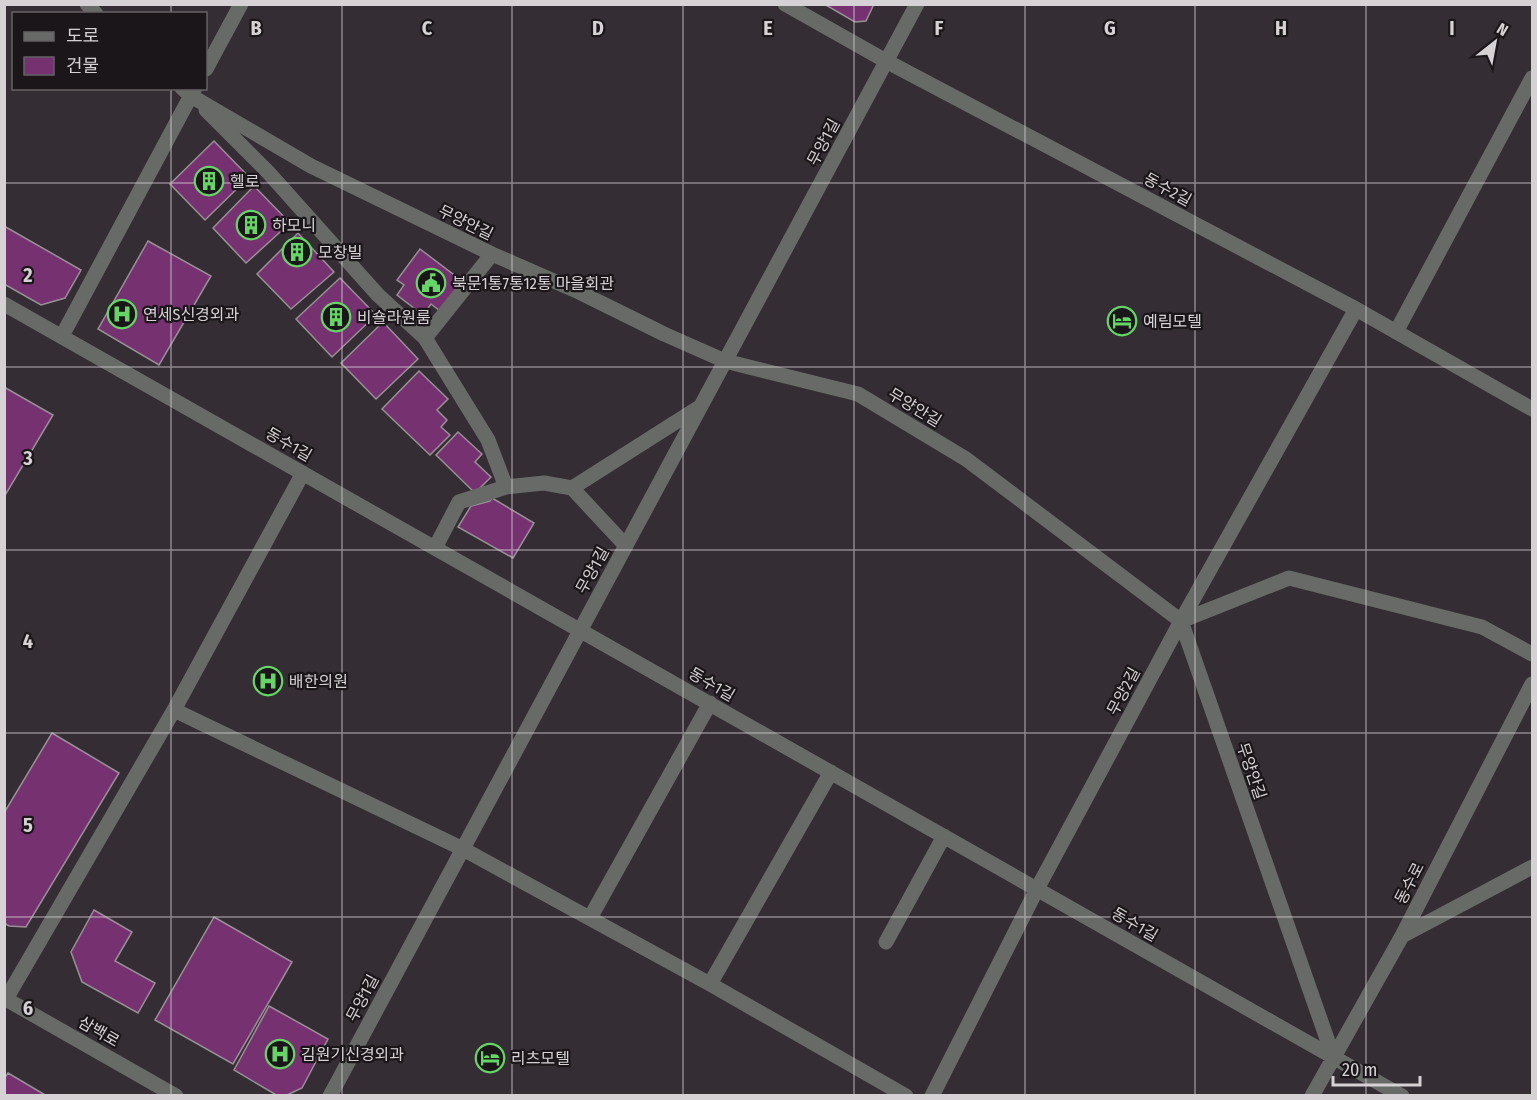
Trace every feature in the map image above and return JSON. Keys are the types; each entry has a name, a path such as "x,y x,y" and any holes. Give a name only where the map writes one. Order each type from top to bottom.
{"street":[{"path":"207,67 241,4"},
{"name":"동수2길","path":"785,4 886,61 1356,309 1533,409"},
{"name":"무양1길","path":"330,1095 917,4"},
{"path":"1396,332 1533,78"},
{"path":"62,336 190,91 268,172 378,295 425,338 488,440 506,488"},
{"name":"무양안길","path":"190,91 311,166 664,334 725,361 858,394 966,459 1181,621 1333,1056"},
{"path":"425,338 492,254"},
{"name":"동수1길","path":"4,304 1402,1095"},
{"name":"무양2길","path":"932,1095 1037,889 1181,621 1356,309"},
{"path":"572,488 700,407"},
{"path":"5,999 174,710 303,473"},
{"path":"435,548 459,502 506,488 544,483 572,488 626,546"},
{"path":"1181,621 1289,578 1482,627 1533,654"},
{"name":"동수로","path":"1312,1095 1402,936 1533,684"},
{"path":"590,918 710,703"},
{"path":"174,710 463,849 710,984 906,1095"},
{"path":"710,984 831,772"},
{"path":"886,942 944,836"},
{"path":"1402,936 1533,867"},
{"name":"삼백로","path":"5,999 176,1095"}],"building":[{"path":"824,4 874,4 866,21 855,22"},
{"name":"헬로","path":"214,141 249,177 205,220 170,184"},
{"name":"하모니","path":"254,186 290,223 246,263 213,228"},
{"path":"4,226 81,270 65,298 41,305 4,284"},
{"name":"모창빌","path":"298,233 334,272 291,309 257,274"},
{"path":"148,241 211,276 159,365 98,329"},
{"name":"북문1통7통12통 마을회관","path":"420,249 462,281 440,311 431,304 423,315 397,295 404,285 397,280"},
{"name":"비숄라원룸","path":"340,278 376,315 332,357 296,319"},
{"path":"383,322 418,359 376,399 341,363"},
{"path":"419,371 448,399 437,410 447,420 441,427 450,435 430,455 382,409"},
{"path":"4,387 53,415 4,497"},
{"path":"458,432 482,454 475,462 491,477 475,493 436,455"},
{"path":"492,498 534,523 513,558 458,527 471,506 490,501"},
{"path":"52,733 119,773 26,927 9,926 4,923 4,813"},
{"path":"94,910 132,932 115,961 155,983 138,1013 82,982 71,952"},
{"path":"214,917 292,962 233,1064 155,1020"},
{"path":"269,1006 328,1039 302,1088 285,1096 278,1096 234,1070"},
{"path":"8,1073 47,1096 4,1096 4,1079"}],"place":[{"name":"헬로","path":"209,181"},
{"name":"하모니","path":"251,225"},
{"name":"모창빌","path":"297,252"},
{"name":"북문1통7통12통 마을회관","path":"431,283"},
{"name":"연세S신경외과","path":"122,314"},
{"name":"비숄라원룸","path":"336,317"},
{"name":"예림모텔","path":"1122,321"},
{"name":"배한의원","path":"268,681"},
{"name":"김원기신경외과","path":"280,1054"},
{"name":"리츠모텔","path":"490,1058"}]}
